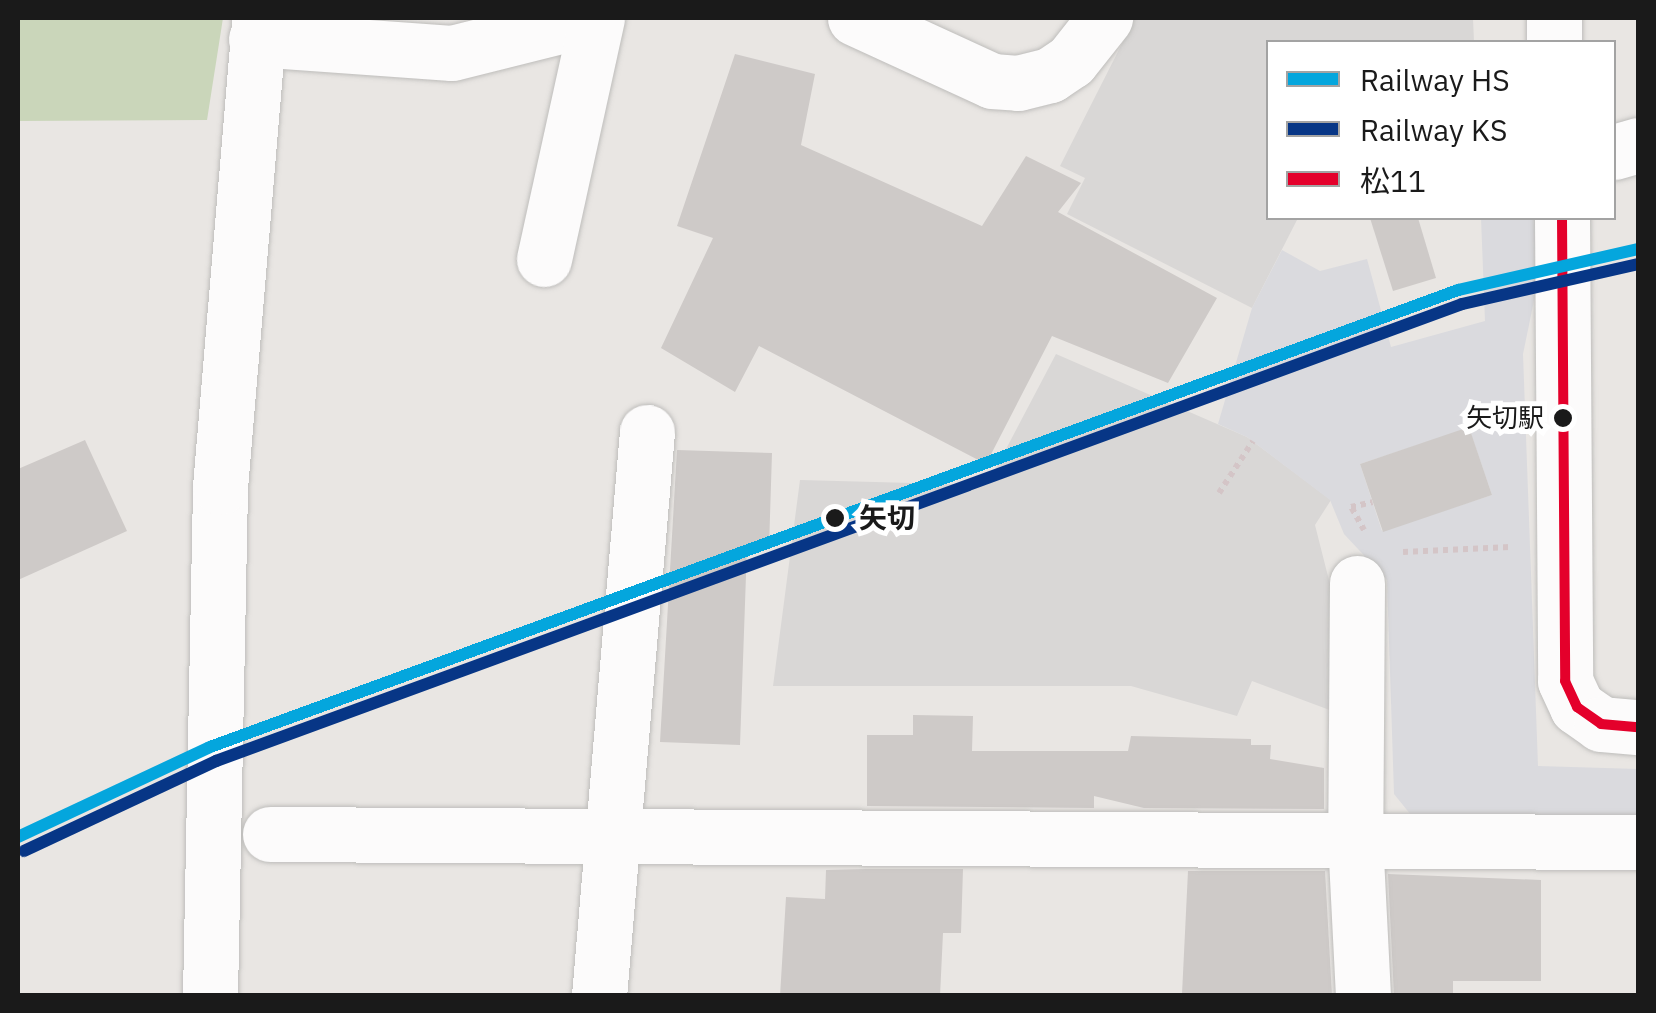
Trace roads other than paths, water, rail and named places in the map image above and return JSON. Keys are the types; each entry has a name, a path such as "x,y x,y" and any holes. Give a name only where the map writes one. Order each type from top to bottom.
{"street":[{"path":"210,996 220,486 258,28 452,53 595,18 544,259"},
{"path":"855,18 992,81 1018,83 1050,76 1072,61 1105,18"},
{"path":"1562,220 1565,681 1577,707 1601,724 1638,727"},
{"path":"599,996 648,432"},
{"path":"1363,996 1355,838 1373,558"},
{"path":"270,834 1638,842"}],"rail line":[{"name":"HS","path":"18,837 210,747 1458,290 1638,249"},
{"name":"KS","path":"24,851 216,761 1462,304 1638,264"}],"place":[{"name":"矢切駅","path":"1563,418"},
{"name":"矢切","path":"835,518"}]}
